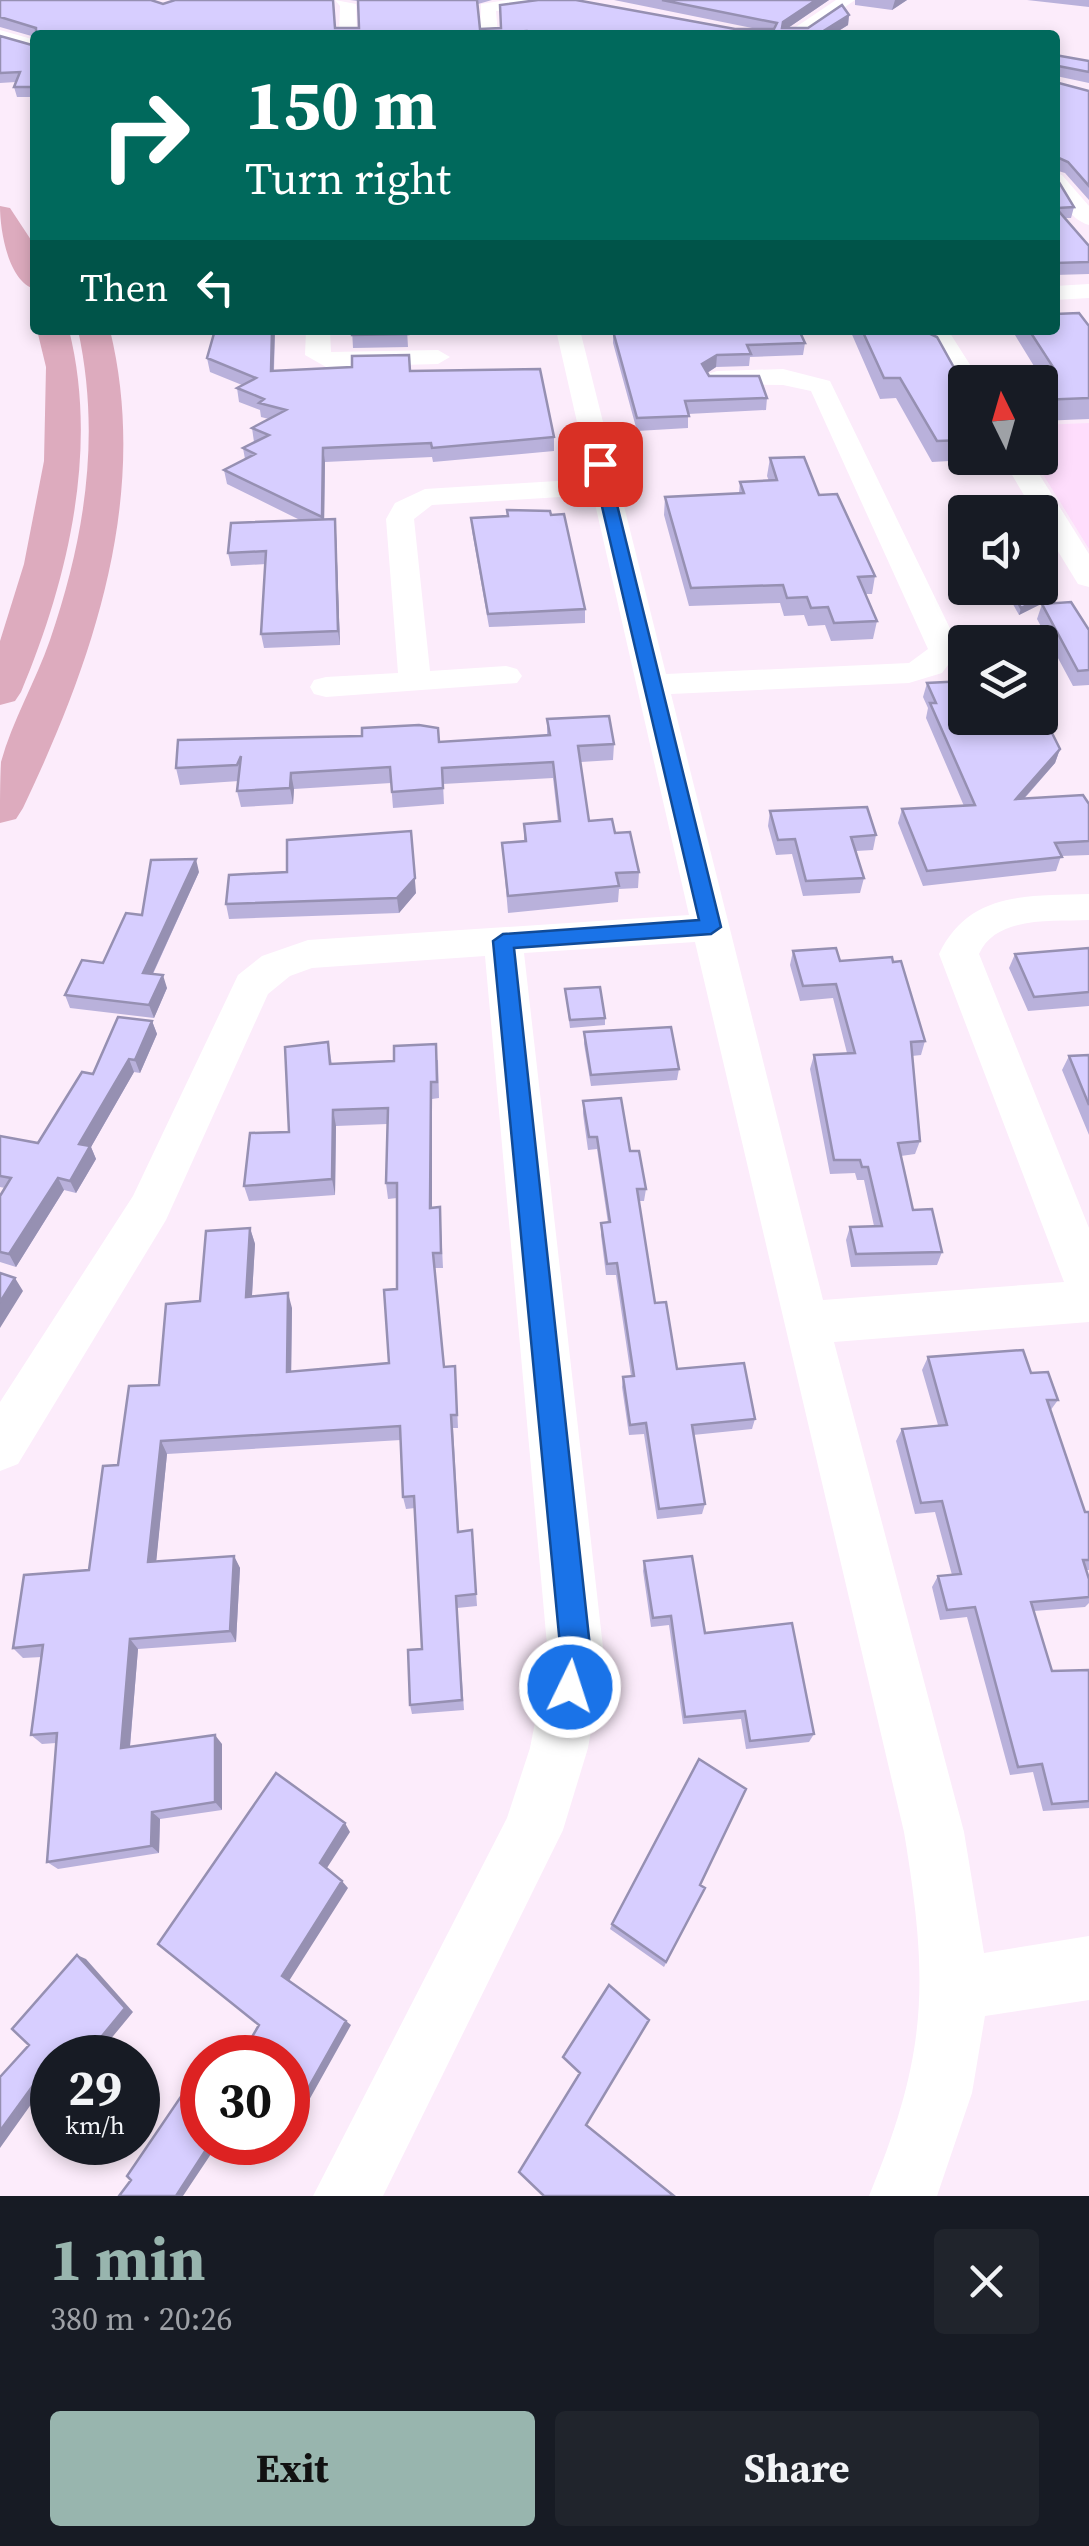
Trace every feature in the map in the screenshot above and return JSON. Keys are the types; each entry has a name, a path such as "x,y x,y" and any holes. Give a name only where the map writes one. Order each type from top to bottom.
{"main road":[{"path":"0,214 30,267"},
{"path":"0,692 12,668 49,539 60,471 60,350 55,335"},
{"path":"0,808 61,675 99,533 108,434 95,335"}],"street":[{"path":"344,0 348,4 348,30"},
{"path":"488,30 486,7 555,0"},
{"path":"801,30 847,0"},
{"path":"0,35 30,44"},
{"path":"1060,188 1083,229"},
{"path":"318,335 318,355 326,360 438,358"},
{"path":"569,335 804,1324 934,1832 948,1913 955,1988 948,2056 903,2196"},
{"path":"939,335 958,365"},
{"path":"652,685 909,673 929,668 940,660 944,649 821,386 783,377 717,379"},
{"path":"1025,475 1089,578"},
{"path":"415,682 400,518 404,509 425,497 604,486"},
{"path":"326,687 506,676"},
{"path":"1089,907 1012,912 976,925 962,938 959,954 1089,1286"},
{"path":"0,1447 150,1207 252,985 276,966 308,954 711,927"},
{"path":"347,2196 533,1830 558,1748 576,1656 503,941"},
{"path":"804,1324 1089,1300"},
{"path":"955,1988 1089,1968"}],"shaded area":[{"path":"1089,423 1089,549 1043,475 1058,475 1058,424"}],"building":[{"path":"0,0 151,0 163,4 175,0 333,0 335,28 359,28 358,0 477,0 480,29 501,28 500,5 538,0 576,0 735,29 774,29 777,23 662,0 816,0 783,22 782,28 808,28 842,5 849,15 825,30 36,30 0,17"},
{"path":"0,36 30,44 30,87 14,87 20,72 0,73"},
{"path":"1060,56 1089,61 1089,72 1060,66"},
{"path":"1060,83 1089,91 1089,186 1060,158"},
{"path":"1060,184 1074,207 1060,208"},
{"path":"1060,213 1089,246 1089,262 1060,263"},
{"path":"1079,313 1089,326 1089,398 1058,399 1058,365 1052,365 1032,335 1060,335 1060,314"},
{"path":"214,335 272,335 271,371 352,367 352,356 409,355 410,371 540,369 554,437 432,448 431,443 323,448 322,517 224,470 255,454 243,448 269,435 252,428 286,410 259,403 264,399 237,388 256,378 207,358"},
{"path":"614,335 801,335 805,343 747,345 751,354 717,355 702,364 709,376 759,376 767,398 685,401 689,416 637,418"},
{"path":"864,335 937,337 953,365 948,365 948,441 937,441 900,378 884,378"},
{"path":"804,457 819,495 837,494 875,576 858,577 877,621 834,623 828,607 811,608 807,597 787,598 783,585 691,588 665,497 744,493 740,482 777,480 770,458"},
{"path":"507,510 564,514 585,609 488,614 471,518 508,516"},
{"path":"335,519 338,631 261,634 266,551 228,553 231,523"},
{"path":"1071,602 1089,630 1089,670 1078,671 1058,634 1058,625 1053,625 1043,605"},
{"path":"948,682 948,735 1053,735 1060,749 1016,799 1083,795 1089,804 1089,841 1055,843 1062,857 927,871 902,809 975,805 930,703 936,703 927,683"},
{"path":"609,716 614,744 578,746 589,821 612,819 615,833 630,832 639,872 616,873 619,886 508,896 502,843 526,841 524,824 560,821 553,762 442,768 443,788 392,792 390,767 291,773 290,788 237,791 241,756 237,765 176,768 178,740 362,736 362,728 419,725 438,728 439,742 550,735 547,719"},
{"path":"867,807 876,835 851,837 864,878 806,881 795,839 778,840 770,811"},
{"path":"411,831 415,878 397,898 226,904 229,875 287,872 287,840"},
{"path":"196,859 143,973 163,975 149,1005 65,995 82,960 103,963 126,913 142,915 151,860"},
{"path":"836,948 840,961 892,957 893,962 901,961 925,1041 911,1042 920,1141 898,1143 913,1210 932,1209 942,1252 856,1254 850,1227 882,1226 868,1167 862,1167 860,1160 834,1160 814,1055 855,1053 836,984 803,986 793,951"},
{"path":"1089,948 1089,992 1034,997 1015,954"},
{"path":"600,987 605,1018 570,1020 565,989"},
{"path":"118,1017 152,1021 135,1060 129,1059 79,1144 90,1146 70,1181 58,1178 9,1254 0,1252 0,1196 11,1178 0,1176 0,1136 38,1143 82,1072 93,1074"},
{"path":"671,1027 679,1069 591,1075 584,1032"},
{"path":"328,1042 330,1064 394,1061 394,1046 436,1044 437,1082 431,1082 430,1208 440,1207 441,1253 433,1253 444,1367 455,1366 457,1415 451,1415 458,1532 472,1530 476,1594 456,1596 462,1700 410,1705 408,1650 422,1649 414,1496 403,1497 400,1426 161,1441 148,1562 234,1556 230,1631 130,1639 121,1748 215,1735 215,1802 152,1812 151,1846 47,1862 57,1733 31,1735 43,1645 13,1648 24,1575 89,1570 103,1466 118,1465 129,1386 159,1385 166,1304 200,1301 206,1231 250,1228 246,1297 288,1293 287,1372 389,1363 384,1290 397,1289 397,1183 386,1183 388,1108 333,1110 332,1179 244,1186 250,1133 289,1132 285,1047"},
{"path":"1089,1055 1089,1105 1069,1056"},
{"path":"621,1098 630,1151 639,1151 646,1189 637,1189 655,1303 666,1302 677,1369 744,1363 755,1419 692,1425 705,1504 659,1509 646,1423 630,1425 623,1377 634,1376 617,1263 607,1264 601,1223 610,1222 597,1137 589,1137 583,1101"},
{"path":"0,1273 15,1278 0,1302"},
{"path":"1023,1350 1031,1373 1048,1372 1058,1400 1047,1400 1085,1512 1089,1512 1089,1560 1083,1560 1089,1597 1031,1602 1052,1671 1089,1670 1089,1801 1052,1804 1042,1764 1018,1767 975,1607 947,1610 938,1576 961,1574 942,1501 921,1503 902,1429 947,1425 928,1357"},
{"path":"692,1556 705,1633 792,1623 814,1734 750,1741 745,1711 685,1717 671,1616 653,1618 644,1561"},
{"path":"699,1759 746,1789 700,1885 705,1888 666,1962 612,1924"},
{"path":"276,1773 345,1823 320,1863 342,1881 282,1976 346,2021 310,2085 310,2035 253,2035 259,2025 158,1944"},
{"path":"77,1955 125,2008 103,2035 30,2035 30,2090 0,2131 0,2077 29,2045 12,2029"},
{"path":"609,1985 649,2020 586,2125 674,2196 544,2196 519,2172 580,2073 563,2057"},
{"path":"180,2098 180,2165 196,2165 176,2196 119,2196 131,2180 127,2176 134,2165 160,2165 160,2127"}],"route":[{"path":"570,1687 576,1656 503,941 711,927 600,464"}]}
